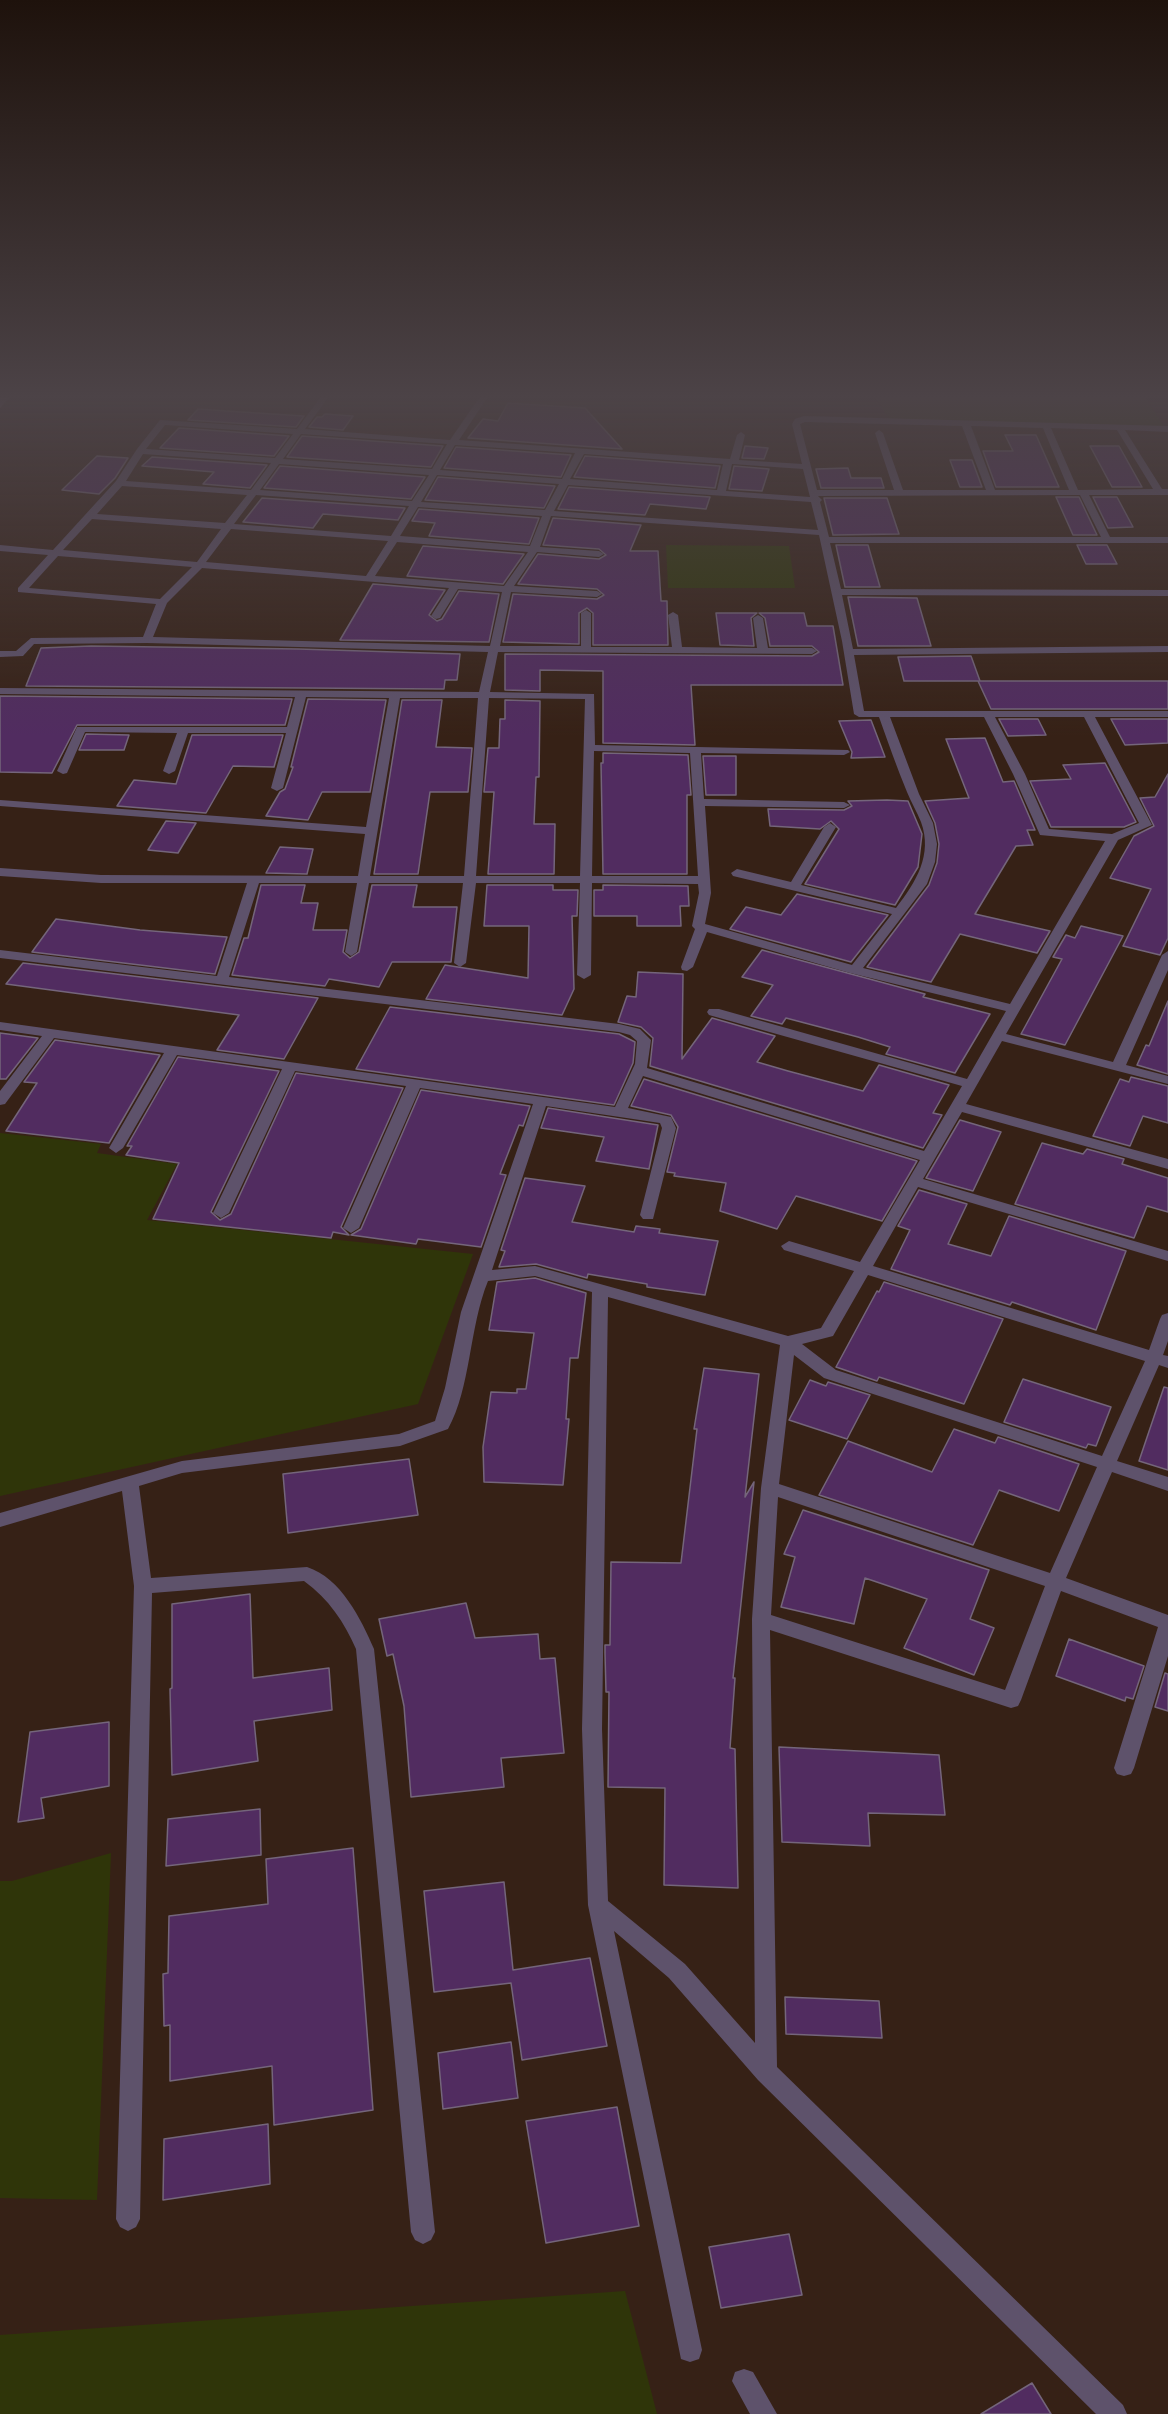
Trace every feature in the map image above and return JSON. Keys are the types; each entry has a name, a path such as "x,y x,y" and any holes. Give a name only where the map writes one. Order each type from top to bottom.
{"street":[{"path":"95,511 21,590 162,602"},
{"path":"147,640 162,602 199,565 241,511"},
{"path":"369,579 411,511"},
{"path":"517,511 824,537 1168,540"},
{"path":"818,511 850,652 859,714 1089,716 1168,714"},
{"path":"1090,511 1107,540"},
{"path":"460,963 470,879 484,695 507,589 534,549 548,513"},
{"path":"90,516 599,554"},
{"path":"0,548 455,586 597,594"},
{"path":"436,616 455,586"},
{"path":"836,592 1168,593"},
{"path":"586,613 586,650"},
{"path":"673,615 677,650"},
{"path":"758,618 763,650"},
{"path":"0,654 19,654 31,641 147,640 495,649 812,651"},
{"path":"850,652 1168,649"},
{"path":"0,692 302,692 590,696 584,975"},
{"path":"277,788 302,692"},
{"path":"351,952 395,693"},
{"path":"855,970 921,884 929,862 931,844 927,823 913,794 884,714"},
{"path":"988,714 1019,774 1044,832 1113,838 1146,825 1089,716"},
{"path":"63,771 81,729 292,730"},
{"path":"170,771 184,729"},
{"path":"589,748 844,752"},
{"path":"695,750 705,893 698,926 855,970 1014,1010"},
{"path":"699,802 844,805"},
{"path":"0,803 372,831"},
{"path":"794,887 830,827"},
{"path":"788,1342 827,1332 1113,838"},
{"path":"0,872 53,878 703,880"},
{"path":"737,873 899,912"},
{"path":"222,980 254,880"},
{"path":"687,967 702,928"},
{"path":"0,954 619,1028 635,1032 644,1040 642,1064 620,1111"},
{"path":"1118,1067 1168,955"},
{"path":"714,1012 970,1084"},
{"path":"0,1026 658,1117 666,1120 669,1128 648,1215"},
{"path":"0,1101 51,1033"},
{"path":"998,1035 1168,1080"},
{"path":"116,1148 173,1050"},
{"path":"221,1213 290,1066"},
{"path":"639,1070 927,1157"},
{"path":"351,1228 415,1083"},
{"path":"0,1520 182,1467 400,1440 441,1425 452,1400 470,1300 482,1276 541,1100"},
{"path":"957,1106 1168,1164"},
{"path":"914,1181 1168,1256"},
{"path":"789,1246 1161,1360"},
{"path":"482,1276 535,1271 788,1342 831,1374 1168,1484"},
{"path":"600,1290 592,1729 598,1905 690,2350"},
{"path":"761,1619 1011,1700 1055,1582 1107,1464 1161,1360 1168,1319"},
{"path":"766,2072 761,1619 770,1488 788,1342"},
{"path":"128,2219 144,1586 130,1482"},
{"path":"770,1488 1055,1582 1168,1624 1124,1768"},
{"path":"144,1586 307,1574 324,1585 356,1626 365,1649 423,2232"},
{"path":"598,1905 677,1971 766,2072 1114,2414"},
{"path":"744,2381 764,2414"}],"green space":[{"path":"666,545 789,546 795,588 668,588"},
{"path":"0,1133 101,1144 97,1153 177,1164 147,1220 473,1254 418,1404 0,1496"},
{"path":"111,1853 97,2200 0,2198 0,1881 12,1881"},
{"path":"625,2291 657,2414 0,2414 0,2335"}],"building":[{"path":"252,511 403,511 398,520 323,514 313,528 243,522"},
{"path":"418,511 539,518 529,544 429,536 435,523 412,521"},
{"path":"582,511 647,511 645,515"},
{"path":"827,511 891,511 899,534 833,535"},
{"path":"1062,511 1085,511 1097,535 1073,535"},
{"path":"1100,511 1124,511 1133,527 1108,528"},
{"path":"553,518 641,525 630,551 658,551 661,601 667,601 668,645 593,645 593,613 587,608 579,613 579,644 503,642 513,594 597,599 604,595 597,589 518,584 538,554 599,559 606,555 599,549 543,545"},
{"path":"836,545 868,545 880,587 845,587"},
{"path":"1077,545 1107,545 1117,564 1086,564"},
{"path":"423,546 524,554 503,584 407,576"},
{"path":"373,584 445,590 429,615 437,621 442,619 459,591 499,594 489,642 340,640"},
{"path":"848,597 917,598 931,646 858,646"},
{"path":"716,613 757,613 751,618 754,646 720,645"},
{"path":"759,613 804,613 807,626 833,626 843,685 691,685 695,745 603,743 603,671 540,670 540,691 505,690 505,654 812,656 819,652 812,646 770,646 765,618"},
{"path":"91,646 460,654 457,680 445,680 444,689 26,686 41,648"},
{"path":"971,656 980,681 904,681 898,657"},
{"path":"978,681 1168,681 1168,709 991,709"},
{"path":"0,696 292,699 285,725 77,725 52,773 0,772"},
{"path":"308,699 386,700 370,792 322,792 308,820 266,816 280,792 285,789 293,767 291,767"},
{"path":"402,700 442,700 436,747 472,748 468,792 430,792 418,874 374,874"},
{"path":"505,700 540,701 539,777 536,777 534,824 555,824 554,874 488,874 494,792 484,792 488,748 499,748 500,719 505,719"},
{"path":"999,719 1038,719 1046,735 1008,736"},
{"path":"1111,719 1168,719 1168,743 1125,745"},
{"path":"871,720 885,757 851,758 852,752 839,721"},
{"path":"86,734 129,735 124,750 79,750"},
{"path":"192,735 283,735 274,767 233,766 206,813 117,806 134,780 176,784"},
{"path":"985,738 1003,782 1014,781 1035,830 1027,830 1033,845 1016,846 975,914 1050,931 1037,953 960,934 931,982 867,967 929,885 937,863 939,844 935,823 925,801 969,798 946,739"},
{"path":"603,753 688,755 691,795 687,795 687,874 603,874 601,763 603,763"},
{"path":"703,756 736,756 736,795 706,795"},
{"path":"1105,763 1136,822 1124,827 1051,827 1030,781 1071,779 1063,765"},
{"path":"1168,774 1168,938 1160,955 1123,946 1151,889 1110,878 1134,836 1154,826 1140,798 1155,797"},
{"path":"848,801 908,801 922,834 918,867 895,905 805,884 839,829 831,821 820,829 770,826 768,809 844,810 852,806"},
{"path":"166,821 196,823 178,853 148,850"},
{"path":"280,847 313,849 307,874 266,873"},
{"path":"261,885 305,885 301,903 318,903 313,930 347,930 343,952 350,958 359,952 372,885 417,885 413,907 457,907 451,962 392,962 379,987 329,979 325,986 232,975 244,938 248,938"},
{"path":"487,885 553,885 553,890 578,890 577,916 572,916 574,989 562,1015 426,999 445,965 528,978 529,926 484,926"},
{"path":"603,885 688,886 689,906 680,906 681,926 637,926 637,916 594,916 594,890 603,890"},
{"path":"797,894 888,915 851,962 730,929 746,907 781,915"},
{"path":"56,919 140,930 227,937 215,974 32,952"},
{"path":"1081,926 1123,936 1065,1045 1021,1034 1062,959 1053,957 1066,935 1075,938"},
{"path":"762,950 990,1014 955,1073 886,1054 890,1047 858,1037 786,1018 782,1024 751,1016 773,985 742,977"},
{"path":"23,963 318,998 284,1059 217,1050 239,1015 6,984"},
{"path":"638,972 683,974 682,1059 712,1018 775,1036 757,1062 788,1071 863,1091 879,1065 949,1085 933,1113 942,1115 923,1148 650,1066 653,1038 641,1027 618,1022 627,996 636,997"},
{"path":"1168,1001 1168,1074 1137,1065 1146,1045 1149,1046"},
{"path":"390,1007 619,1034 635,1042 633,1063 614,1105 356,1069"},
{"path":"0,1033 38,1038 6,1079 0,1079"},
{"path":"55,1040 160,1055 109,1143 6,1131 37,1083 24,1082"},
{"path":"178,1057 279,1071 211,1212 220,1220 231,1214 296,1073 403,1088 341,1227 349,1235 333,1232 331,1238 153,1219 179,1163 126,1155 132,1146 127,1146"},
{"path":"1131,1077 1168,1086 1168,1123 1143,1116 1130,1146 1093,1136 1120,1079 1129,1082"},
{"path":"644,1079 917,1161 882,1221 796,1196 777,1229 720,1211 726,1183 674,1176 675,1173 667,1172 678,1127 671,1115 631,1106"},
{"path":"421,1090 530,1106 523,1126 519,1125 500,1174 506,1175 481,1247 418,1239 416,1244 351,1235 361,1229"},
{"path":"548,1108 658,1125 649,1169 596,1161 604,1137 541,1128"},
{"path":"960,1120 1001,1132 973,1191 926,1178"},
{"path":"1042,1143 1083,1154 1087,1149 1124,1159 1122,1164 1168,1178 1168,1212 1147,1206 1134,1238 1015,1204"},
{"path":"525,1178 585,1186 572,1222 634,1232 636,1226 660,1229 659,1233 718,1241 705,1295 647,1287 647,1284 588,1274 587,1278 536,1264 499,1267 505,1251 501,1250"},
{"path":"919,1190 967,1204 948,1244 991,1256 1009,1216 1126,1251 1096,1330 1012,1302 1010,1305 891,1269 910,1230 898,1226"},
{"path":"535,1278 586,1293 578,1358 570,1358 566,1419 569,1419 563,1485 484,1482 483,1447 491,1392 517,1393 517,1389 526,1389 534,1333 489,1330 497,1282"},
{"path":"884,1282 1003,1319 964,1404 879,1377 877,1381 836,1367"},
{"path":"704,1368 759,1374 745,1497 754,1482 733,1678 735,1678 730,1748 735,1749 738,1888 664,1885 665,1788 608,1787 609,1692 606,1692 605,1645 610,1645 611,1562 681,1563 697,1429 694,1429"},
{"path":"1023,1379 1111,1407 1096,1446 1088,1444 1086,1448 1004,1422"},
{"path":"810,1380 826,1386 828,1382 870,1395 847,1439 789,1420"},
{"path":"1164,1387 1168,1388 1168,1470 1139,1461"},
{"path":"954,1429 995,1443 998,1437 1079,1464 1059,1511 999,1490 973,1545 819,1495 848,1441 932,1472"},
{"path":"409,1459 418,1515 288,1533 283,1474"},
{"path":"803,1510 989,1570 970,1619 994,1628 974,1675 904,1648 927,1599 865,1578 854,1624 781,1607 795,1557 784,1554"},
{"path":"250,1594 253,1678 329,1668 332,1710 254,1721 258,1761 172,1775 170,1689 172,1688 172,1604"},
{"path":"466,1603 475,1638 538,1634 540,1659 555,1658 564,1753 501,1758 504,1787 411,1797 404,1706 393,1654 387,1656 379,1619"},
{"path":"1069,1639 1144,1666 1133,1699 1126,1697 1125,1701 1056,1676"},
{"path":"1165,1673 1168,1674 1168,1711 1155,1707"},
{"path":"109,1722 109,1786 41,1798 44,1818 18,1822 30,1732"},
{"path":"779,1747 939,1755 945,1815 868,1813 870,1846 782,1842"},
{"path":"260,1809 261,1855 166,1866 168,1819"},
{"path":"353,1848 373,2110 274,2125 272,2066 170,2081 170,2025 164,2026 163,1974 168,1973 169,1916 268,1904 266,1859"},
{"path":"504,1882 513,1970 590,1958 607,2046 522,2060 511,1983 434,1992 424,1891"},
{"path":"785,1997 879,2001 882,2038 786,2034"},
{"path":"511,2042 518,2098 443,2109 438,2053"},
{"path":"617,2107 639,2226 546,2243 526,2121"},
{"path":"268,2124 270,2184 163,2200 164,2139"},
{"path":"789,2234 802,2295 721,2308 709,2247"},
{"path":"1032,2383 1051,2414 981,2414"}]}
